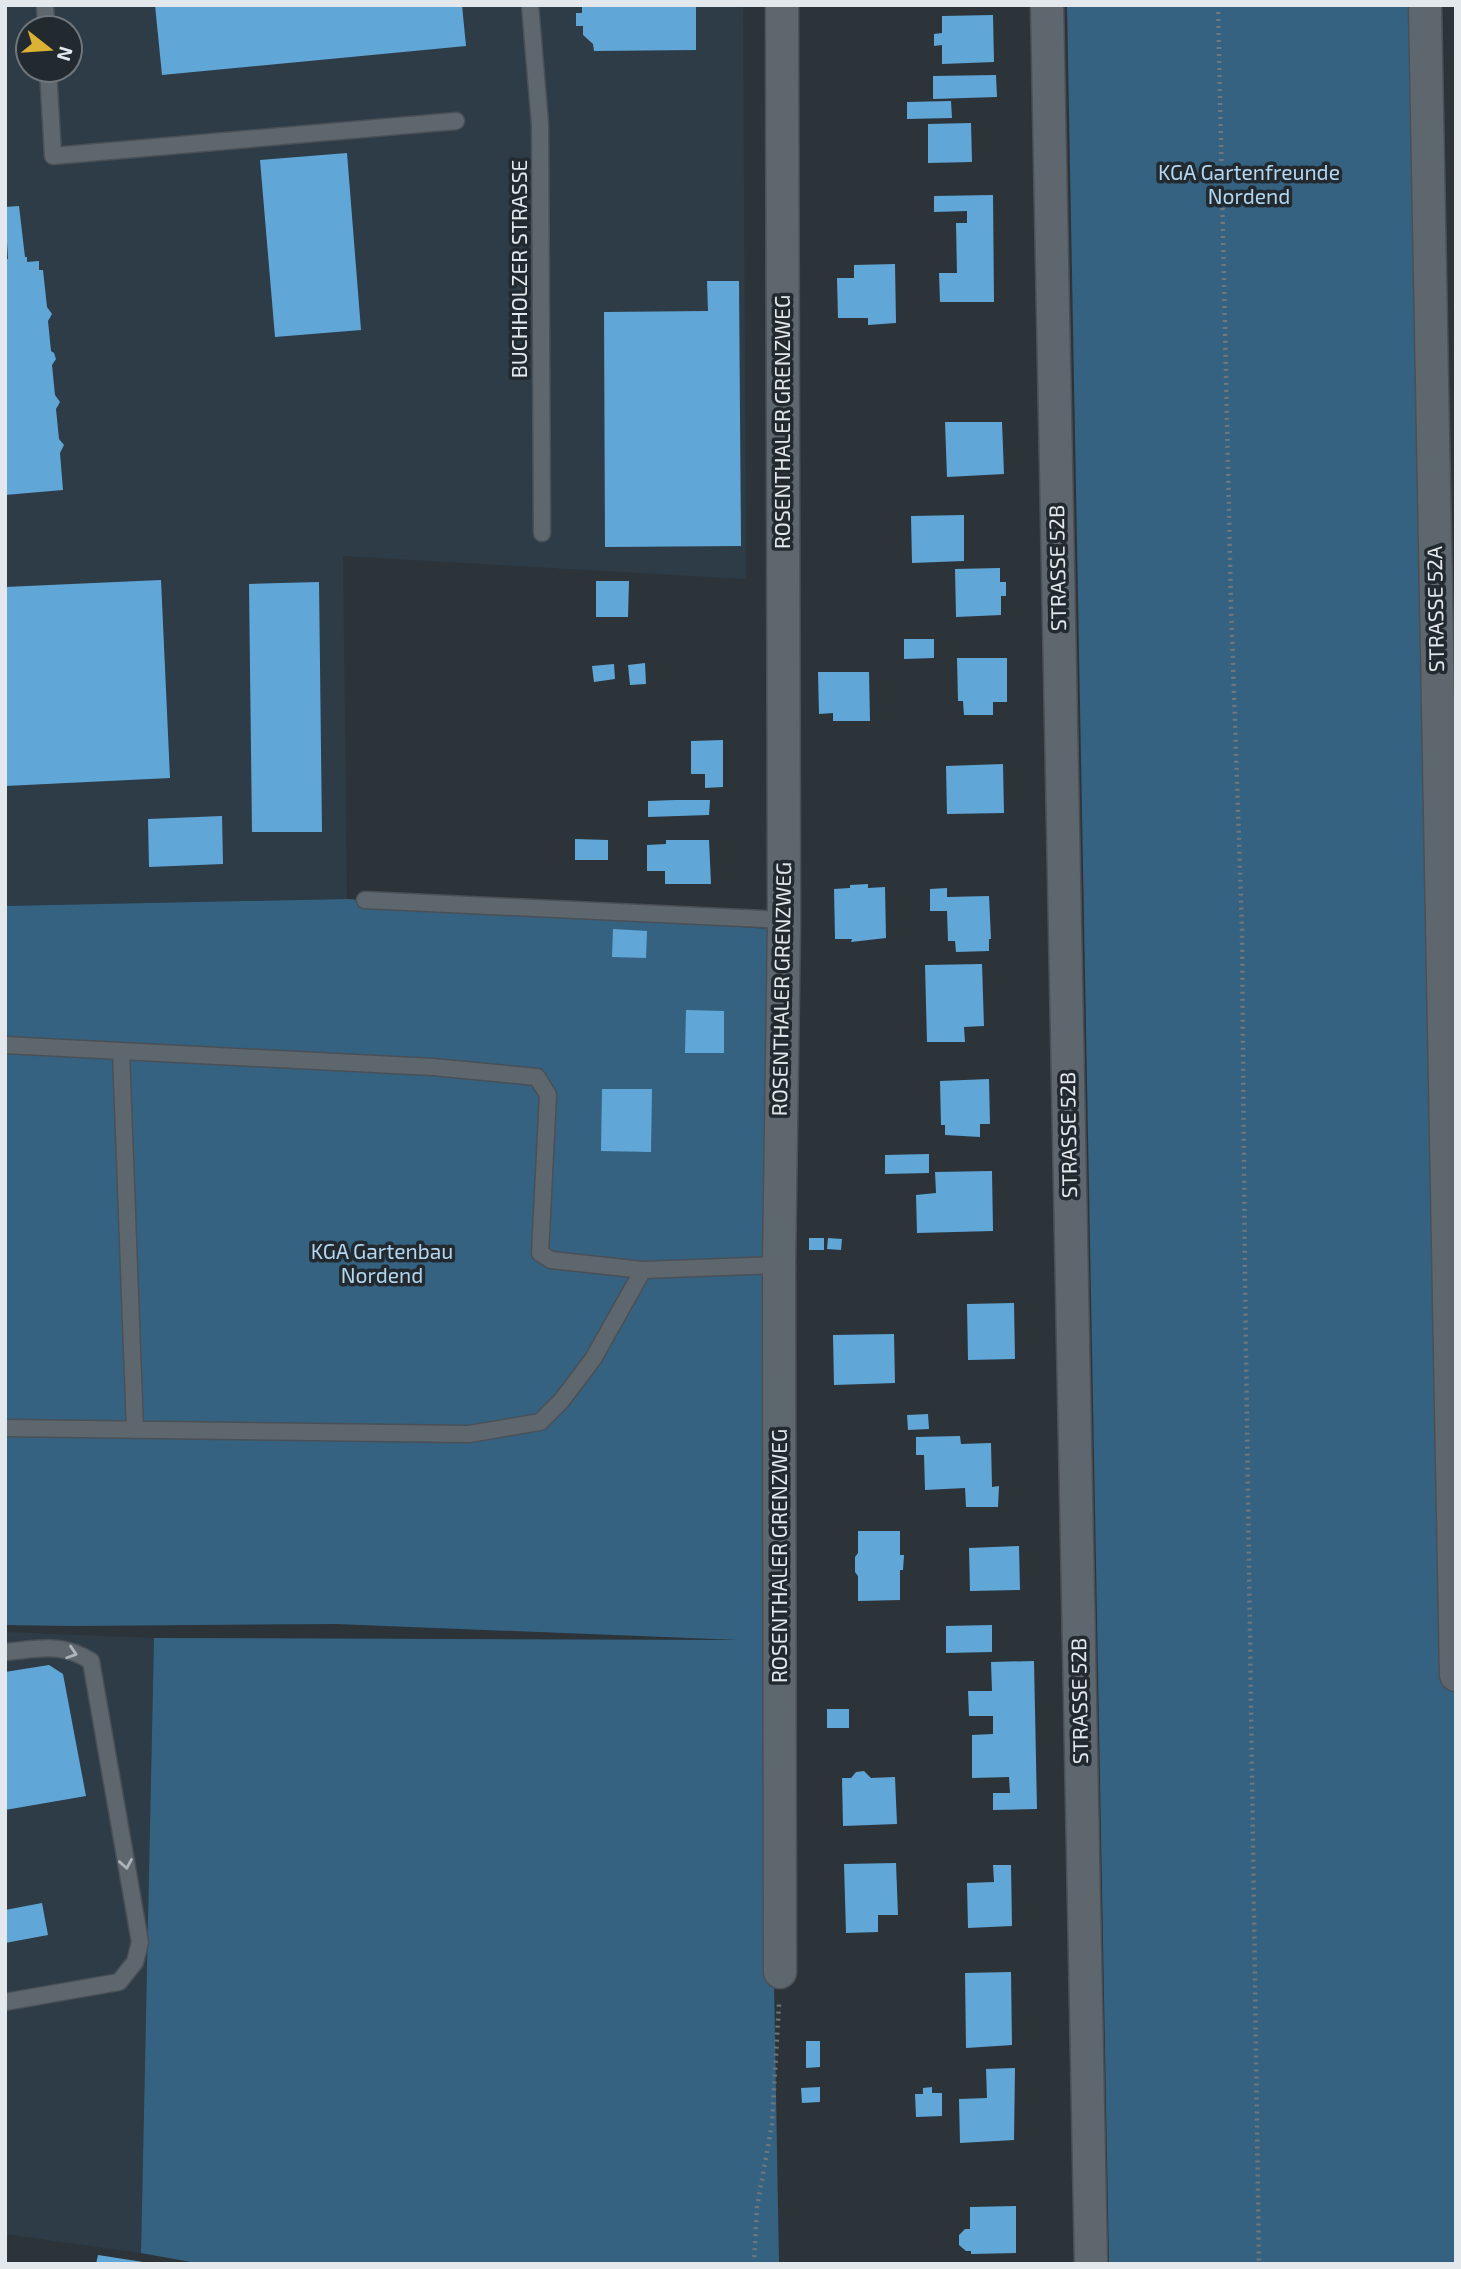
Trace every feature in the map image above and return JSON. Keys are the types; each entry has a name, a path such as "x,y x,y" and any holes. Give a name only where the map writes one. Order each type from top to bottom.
{"street":[{"name":"ROSENTHALER GRENZWEG","path":"780,1972 782,5"},
{"name":"STRASSE 52B","path":"1047,5 1091,2264"},
{"name":"STRASSE 52A","path":"1425,5 1456,1675"}],"lane":[{"name":"BUCHHOLZER STRASSE","path":"530,5 540,124 542,533"},
{"path":"49,84 53,156 456,121"},
{"path":"365,900 783,920"},
{"path":"5,1045 433,1067 537,1077 548,1095 540,1253 551,1261 643,1270 779,1265"},
{"path":"121,1051 135,1430"},
{"path":"5,1428 469,1434 540,1422 562,1401 593,1359 643,1270"},
{"path":"5,1653 53,1648 73,1650 91,1661 140,1942 135,1962 119,1982 5,2002"}],"path":[{"path":"1218,5 1231,604 1242,929 1259,2264"},
{"path":"754,2264 757,2207 772,2124 780,1972"}],"shaded area":[{"path":"5,5 743,5 746,579 343,556 347,899 5,906"},
{"path":"5,1632 154,1638 141,2253 5,2234"}],"green space":[{"name":"KGA Gartenfreunde Nordend","path":"1067,5 1425,5 1456,1675 1456,2264 1109,2264"},
{"name":"KGA Gartenbau Nordend","path":"347,899 771,929 768,1641 779,2264 202,2264 141,2253 154,1638 739,1640 336,1624 5,1625 5,906"}],"building":[{"path":"155,5 462,5 466,46 162,75"},
{"path":"582,5 696,5 696,50 594,51 593,44 583,35 583,26 576,26 576,13 582,13"},
{"path":"993,15 994,62 942,64 942,45 934,46 934,34 942,33 942,16"},
{"path":"996,75 997,97 933,99 933,76"},
{"path":"951,101 952,118 907,119 907,102"},
{"path":"971,123 972,162 928,163 928,124"},
{"path":"347,153 361,330 275,337 260,160"},
{"path":"993,195 994,302 940,302 939,273 957,273 956,223 967,223 967,211 934,212 934,196"},
{"path":"19,206 25,257 27,262 39,261 39,270 43,270 47,307 52,314 48,321 51,351 56,359 52,365 55,395 60,402 56,409 59,439 64,445 60,453 63,490 5,495 5,274 8,259 5,207"},
{"path":"895,264 896,323 868,325 868,318 838,318 837,278 854,278 854,265"},
{"path":"707,281 739,281 741,546 605,547 604,312 708,311"},
{"path":"945,422 1002,422 1004,474 947,477"},
{"path":"964,515 964,561 912,563 911,516"},
{"path":"1000,568 1000,582 1006,582 1006,596 1001,596 1001,615 956,617 955,569"},
{"path":"161,580 170,778 5,786 5,587"},
{"path":"596,581 629,581 628,617 596,617"},
{"path":"319,582 322,832 252,832 249,584"},
{"path":"904,639 934,639 934,658 904,659"},
{"path":"957,658 1007,658 1007,702 993,702 993,715 964,715 963,701 958,701"},
{"path":"645,663 646,684 630,685 628,665"},
{"path":"614,664 615,679 594,682 592,666"},
{"path":"818,672 869,672 870,721 833,721 833,713 819,714"},
{"path":"723,740 723,787 705,788 705,774 691,774 691,741"},
{"path":"1003,764 1004,813 947,814 946,766"},
{"path":"710,800 709,815 648,817 648,801"},
{"path":"222,816 223,864 149,867 148,819"},
{"path":"575,839 608,840 608,860 575,860"},
{"path":"666,840 709,840 711,884 665,884 665,871 647,871 647,845 666,844"},
{"path":"868,884 868,888 885,887 886,938 851,942 852,939 835,939 834,889"},
{"path":"947,888 947,897 989,896 989,951 956,952 955,941 948,941 947,911 930,911 930,889"},
{"path":"613,929 647,931 646,958 612,957"},
{"path":"982,964 984,1026 964,1027 965,1042 927,1042 925,965"},
{"path":"686,1010 724,1011 724,1053 685,1053"},
{"path":"989,1079 990,1124 980,1124 980,1137 945,1135 945,1125 941,1125 940,1081"},
{"path":"602,1089 652,1089 651,1152 601,1151"},
{"path":"929,1154 929,1173 885,1174 885,1155"},
{"path":"992,1171 993,1231 917,1233 916,1195 936,1193 935,1172"},
{"path":"809,1238 824,1238 824,1250 809,1250"},
{"path":"828,1238 842,1239 841,1250 827,1249"},
{"path":"1014,1303 1015,1359 968,1360 967,1304"},
{"path":"894,1334 895,1383 834,1385 833,1335"},
{"path":"928,1414 929,1429 908,1430 907,1415"},
{"path":"960,1436 961,1444 991,1443 992,1487 999,1486 998,1507 966,1507 965,1488 925,1490 924,1455 916,1455 916,1437"},
{"path":"858,1531 900,1531 900,1555 904,1555 903,1570 900,1570 900,1600 858,1601 855,1557 858,1553"},
{"path":"1019,1546 1020,1590 970,1591 969,1548"},
{"path":"992,1625 992,1652 946,1653 946,1626"},
{"path":"1034,1661 1037,1809 993,1810 993,1793 1010,1793 1009,1777 972,1778 972,1735 993,1734 993,1716 969,1716 968,1691 992,1691 991,1662"},
{"path":"49,1665 63,1674 86,1796 5,1810 5,1672"},
{"path":"827,1709 849,1709 849,1728 827,1728"},
{"path":"864,1771 871,1778 895,1777 897,1824 843,1826 842,1778 851,1778 856,1772"},
{"path":"896,1863 898,1915 878,1915 878,1932 846,1933 844,1864"},
{"path":"993,1865 1011,1865 1012,1926 968,1928 967,1883 994,1882"},
{"path":"42,1903 48,1935 5,1943 5,1910"},
{"path":"1011,1972 1012,2045 966,2048 965,1973"},
{"path":"806,2041 820,2041 820,2067 806,2068"},
{"path":"1015,2068 1014,2140 960,2143 959,2099 987,2098 986,2069"},
{"path":"820,2087 820,2102 802,2103 801,2088"},
{"path":"932,2087 932,2093 942,2093 942,2116 916,2117 915,2094 923,2094 923,2088"},
{"path":"1016,2206 1016,2253 971,2254 971,2251 966,2251 959,2245 959,2235 965,2229 970,2229 970,2207"},
{"path":"98,2255 143,2262 143,2264 96,2264"}]}
